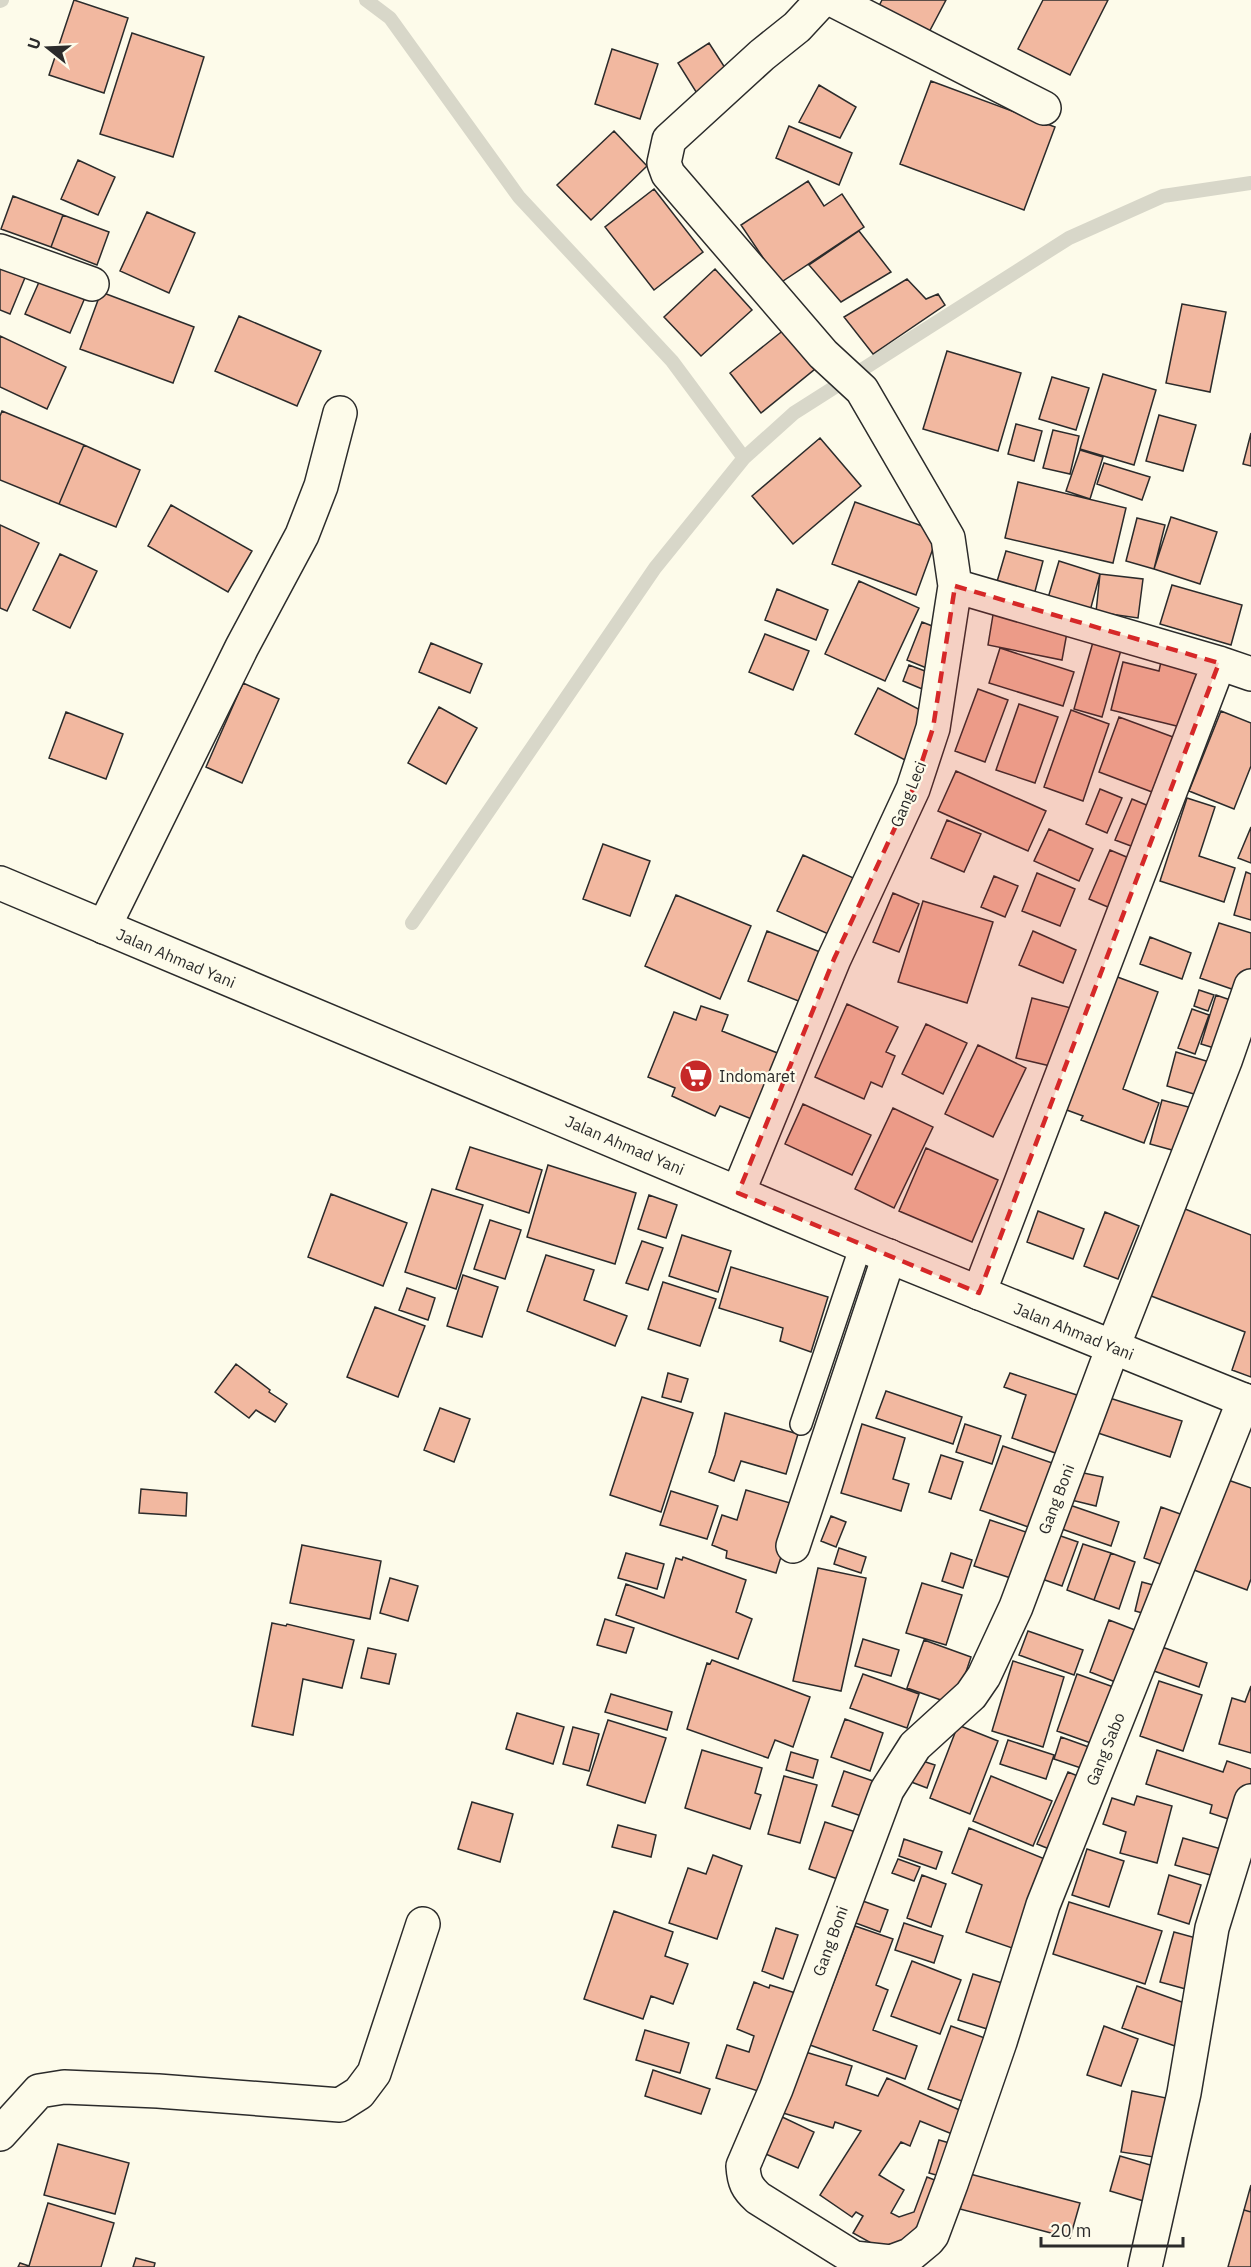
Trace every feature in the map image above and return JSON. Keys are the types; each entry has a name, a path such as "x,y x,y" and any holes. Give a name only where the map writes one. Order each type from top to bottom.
{"street":[{"name":"Gang Leci","path":"738,1193 834,959 913,789 933,728 956,586 948,538 862,390 823,354 668,174 664,163 669,140 762,54 797,27 822,0"},
{"path":"833,0 1044,108"},
{"path":"0,251 92,284"},
{"path":"104,927 242,647 302,535 321,486 339,413"},
{"path":"956,586 1251,674"},
{"path":"979,1293 1219,663"},
{"name":"Jalan Ahmad Yani","path":"0,883 875,1250 1248,1402"},
{"name":"Gang Boni","path":"980,2102 932,2235 910,2255 891,2262 854,2258 747,2188 743,2178 743,2166 776,2089 887,1790 915,1746 971,1695 984,1676 1016,1606 1251,986"},
{"path":"793,1546 875,1250"},
{"name":"Gang Sabo","path":"980,2102 1043,1905 1248,1402"},
{"path":"1145,2267 1184,2093 1212,1928 1251,1801"},
{"path":"0,2134 39,2091 64,2087 158,2091 340,2105 359,2093 374,2073 423,1924"}],"lane":[{"path":"801,1424 875,1250"}],"highlighted area":[{"path":"955,586 1219,663 979,1293 738,1193 834,959 913,789 933,728"}],"building":[{"path":"74,0 128,18 104,93 49,75"},
{"path":"882,0 946,0 927,36 879,6"},
{"path":"1043,0 1108,0 1070,75 1018,49"},
{"path":"132,33 204,57 173,157 100,134"},
{"path":"709,43 729,74 698,95 678,63"},
{"path":"612,49 658,64 640,119 595,104"},
{"path":"931,81 1055,127 1024,210 900,164"},
{"path":"819,85 856,107 840,138 799,122"},
{"path":"789,126 852,153 839,185 776,158"},
{"path":"614,131 647,166 591,220 557,185"},
{"path":"78,160 115,177 98,215 61,199"},
{"path":"808,181 824,206 842,194 864,227 780,283 741,225"},
{"path":"654,189 703,252 654,290 605,227"},
{"path":"13,196 63,215 51,247 1,229"},
{"path":"147,212 195,233 169,293 120,271"},
{"path":"63,215 109,232 97,265 51,247"},
{"path":"859,231 891,272 841,302 809,265"},
{"path":"0,256 29,268 10,314 0,310"},
{"path":"715,269 752,310 701,356 664,317"},
{"path":"43,273 87,293 70,333 25,314"},
{"path":"907,279 926,299 938,294 945,305 873,354 844,317"},
{"path":"101,292 194,327 173,383 80,349"},
{"path":"1182,304 1226,312 1210,392 1166,383"},
{"path":"239,316 321,351 297,406 215,371"},
{"path":"785,329 815,369 761,413 730,373"},
{"path":"0,336 66,367 47,409 0,387"},
{"path":"947,351 1021,373 998,451 923,429"},
{"path":"1103,374 1156,390 1134,465 1080,449"},
{"path":"1052,377 1089,388 1076,430 1039,419"},
{"path":"2,411 84,445 59,504 0,480 0,416"},
{"path":"1159,415 1196,425 1183,471 1146,461"},
{"path":"1016,424 1042,431 1034,461 1008,454"},
{"path":"1053,430 1079,436 1070,474 1043,468"},
{"path":"1251,433 1251,466 1243,464"},
{"path":"820,438 861,486 793,544 752,496"},
{"path":"84,445 140,470 116,527 59,504"},
{"path":"1080,450 1103,457 1090,499 1066,491"},
{"path":"1104,463 1150,477 1142,500 1097,484"},
{"path":"1018,482 1126,508 1113,563 1005,538"},
{"path":"855,502 939,532 916,595 832,564"},
{"path":"171,505 252,551 228,592 148,546"},
{"path":"1171,517 1217,532 1200,584 1154,569"},
{"path":"1137,518 1165,525 1154,569 1126,561"},
{"path":"0,525 39,543 7,611 0,608"},
{"path":"1006,551 1043,561 1034,595 996,585"},
{"path":"60,554 97,571 70,628 33,610"},
{"path":"1059,561 1100,574 1090,611 1048,598"},
{"path":"1100,574 1143,579 1138,618 1096,612"},
{"path":"859,581 919,608 885,681 825,654"},
{"path":"1172,585 1242,605 1231,645 1160,624"},
{"path":"777,589 828,610 816,640 765,620"},
{"path":"994,609 1068,627 1062,660 988,645"},
{"path":"922,622 945,631 929,669 907,660"},
{"path":"765,634 809,651 793,690 749,672"},
{"path":"1095,635 1123,643 1102,717 1074,709"},
{"path":"431,643 482,664 470,693 419,672"},
{"path":"1000,648 1074,672 1063,706 989,683"},
{"path":"1162,657 1200,668 1189,729 1111,710 1123,662 1159,671"},
{"path":"909,665 933,674 927,691 903,681"},
{"path":"243,683 279,699 242,783 206,767"},
{"path":"878,688 928,714 905,760 855,734"},
{"path":"978,689 1008,700 985,762 955,751"},
{"path":"1019,704 1058,717 1035,783 996,770"},
{"path":"439,707 477,728 446,784 408,763"},
{"path":"1071,710 1109,724 1083,801 1044,787"},
{"path":"1221,711 1251,723 1251,766 1234,809 1189,791"},
{"path":"66,712 123,734 106,779 49,758"},
{"path":"1119,717 1173,737 1152,792 1099,772"},
{"path":"956,771 1046,811 1028,851 938,811"},
{"path":"1100,789 1122,798 1107,833 1086,824"},
{"path":"1187,798 1215,807 1199,856 1235,868 1224,902 1160,881"},
{"path":"1132,799 1156,809 1139,849 1115,840"},
{"path":"947,820 981,834 964,872 931,858"},
{"path":"1251,827 1251,863 1238,858"},
{"path":"1049,829 1093,849 1079,881 1034,861"},
{"path":"603,844 650,861 630,916 583,899"},
{"path":"1110,850 1136,861 1115,910 1089,899"},
{"path":"803,855 860,881 835,937 777,911"},
{"path":"1246,872 1251,874 1251,920 1234,915"},
{"path":"1037,873 1075,889 1060,926 1022,911"},
{"path":"994,876 1018,886 1005,917 981,907"},
{"path":"893,893 919,904 899,952 873,942"},
{"path":"676,895 751,926 720,999 645,966"},
{"path":"923,901 993,922 967,1003 898,982"},
{"path":"1219,923 1251,933 1251,980 1246,994 1200,978"},
{"path":"767,931 820,952 801,1002 748,981"},
{"path":"1033,931 1076,950 1063,983 1019,965"},
{"path":"1150,937 1191,953 1182,979 1140,964"},
{"path":"1112,975 1158,992 1123,1089 1159,1103 1144,1143 1081,1120 1083,1116 1064,1109"},
{"path":"1199,990 1214,995 1208,1011 1194,1006"},
{"path":"1216,995 1239,1003 1224,1051 1201,1044"},
{"path":"1032,998 1075,1009 1059,1068 1016,1058"},
{"path":"847,1004 898,1027 886,1052 895,1056 882,1087 871,1082 864,1099 815,1077"},
{"path":"701,1006 728,1015 722,1031 780,1054 754,1120 720,1106 715,1116 672,1096 675,1088 648,1077 674,1012 696,1020"},
{"path":"1192,1009 1209,1015 1195,1054 1178,1048"},
{"path":"926,1024 967,1043 943,1094 902,1074"},
{"path":"978,1045 1026,1068 993,1137 945,1114"},
{"path":"1176,1052 1213,1063 1204,1097 1167,1086"},
{"path":"1162,1100 1196,1109 1183,1153 1150,1144"},
{"path":"803,1104 871,1135 852,1175 785,1144"},
{"path":"893,1108 933,1127 894,1208 855,1189"},
{"path":"470,1147 542,1170 529,1213 456,1189"},
{"path":"926,1148 998,1180 972,1242 899,1211"},
{"path":"548,1165 636,1193 615,1264 527,1237"},
{"path":"432,1189 483,1205 456,1289 405,1272"},
{"path":"331,1194 407,1223 383,1286 308,1257"},
{"path":"649,1195 677,1205 666,1238 638,1229"},
{"path":"1180,1207 1251,1235 1251,1377 1232,1370 1245,1332 1146,1294"},
{"path":"1038,1211 1084,1229 1073,1259 1027,1242"},
{"path":"1105,1212 1139,1226 1118,1279 1084,1266"},
{"path":"490,1220 521,1230 505,1279 474,1269"},
{"path":"682,1235 731,1251 718,1292 669,1276"},
{"path":"642,1241 663,1248 648,1290 626,1283"},
{"path":"546,1255 594,1270 584,1300 627,1316 615,1346 527,1311"},
{"path":"731,1267 828,1297 811,1352 780,1341 783,1328 719,1308"},
{"path":"463,1275 498,1287 482,1337 447,1326"},
{"path":"663,1282 716,1299 700,1346 648,1329"},
{"path":"407,1288 435,1298 428,1320 399,1310"},
{"path":"375,1307 425,1326 398,1397 347,1377"},
{"path":"236,1364 287,1404 275,1422 256,1410 249,1418 215,1392"},
{"path":"668,1373 688,1379 681,1402 662,1397"},
{"path":"1010,1373 1083,1397 1064,1456 1012,1438 1026,1395 1004,1387"},
{"path":"886,1391 962,1417 953,1444 876,1418"},
{"path":"1097,1394 1182,1421 1170,1457 1086,1429"},
{"path":"642,1397 693,1413 661,1512 610,1495"},
{"path":"440,1408 470,1419 454,1462 424,1450"},
{"path":"725,1413 798,1434 786,1474 741,1461 734,1481 709,1472"},
{"path":"862,1424 905,1438 893,1479 909,1484 901,1511 841,1493"},
{"path":"965,1424 1001,1436 992,1464 956,1452"},
{"path":"1003,1446 1058,1465 1034,1529 980,1510"},
{"path":"941,1455 963,1462 951,1499 929,1492"},
{"path":"1074,1471 1103,1477 1096,1506 1067,1499"},
{"path":"1228,1480 1251,1488 1251,1579 1247,1590 1194,1570"},
{"path":"141,1489 187,1493 186,1516 139,1513"},
{"path":"746,1490 797,1505 776,1573 726,1558 727,1551 712,1545 722,1515 737,1520"},
{"path":"671,1491 718,1506 707,1539 660,1525"},
{"path":"1061,1502 1119,1522 1111,1546 1053,1526"},
{"path":"1161,1507 1194,1519 1176,1570 1144,1558"},
{"path":"831,1516 846,1522 836,1547 821,1541"},
{"path":"990,1520 1035,1535 1020,1581 974,1566"},
{"path":"1055,1534 1078,1542 1062,1586 1039,1578"},
{"path":"1083,1544 1111,1553 1094,1600 1067,1590"},
{"path":"302,1545 381,1561 370,1619 290,1603"},
{"path":"839,1548 866,1557 861,1573 834,1564"},
{"path":"626,1553 664,1564 657,1589 618,1578"},
{"path":"951,1553 972,1560 963,1588 942,1581"},
{"path":"1111,1553 1135,1562 1119,1609 1094,1600"},
{"path":"683,1557 746,1580 736,1612 752,1619 738,1659 616,1615 626,1584 664,1598 676,1558 682,1560"},
{"path":"818,1568 866,1578 841,1691 793,1681"},
{"path":"390,1578 418,1586 408,1621 380,1613"},
{"path":"1142,1582 1164,1588 1157,1617 1135,1611"},
{"path":"922,1583 962,1595 946,1645 906,1633"},
{"path":"605,1619 634,1628 626,1653 597,1645"},
{"path":"1109,1620 1148,1635 1128,1687 1090,1672"},
{"path":"272,1623 286,1626 287,1624 354,1640 342,1688 303,1679 293,1735 252,1726"},
{"path":"1028,1631 1083,1650 1074,1675 1019,1655"},
{"path":"863,1639 899,1650 891,1676 855,1666"},
{"path":"924,1640 971,1657 955,1705 907,1688"},
{"path":"1162,1647 1207,1663 1199,1687 1154,1671"},
{"path":"368,1648 396,1654 389,1684 361,1678"},
{"path":"712,1660 810,1697 793,1747 775,1740 768,1758 687,1729 707,1663 710,1664"},
{"path":"1013,1661 1064,1677 1043,1747 992,1731"},
{"path":"863,1674 919,1694 907,1728 850,1708"},
{"path":"1077,1674 1122,1690 1102,1747 1057,1731"},
{"path":"1159,1681 1202,1695 1183,1751 1140,1736"},
{"path":"1251,1686 1251,1753 1219,1744 1232,1698 1245,1702"},
{"path":"611,1694 672,1712 667,1730 605,1712"},
{"path":"517,1713 564,1727 553,1764 506,1749"},
{"path":"845,1719 883,1733 870,1771 831,1757"},
{"path":"608,1720 666,1738 645,1803 587,1785"},
{"path":"958,1725 998,1741 970,1814 930,1798"},
{"path":"573,1727 599,1734 589,1771 563,1764"},
{"path":"1061,1737 1100,1751 1093,1772 1054,1759"},
{"path":"1008,1740 1054,1755 1046,1779 1000,1764"},
{"path":"702,1750 762,1768 755,1793 761,1795 750,1829 685,1808"},
{"path":"1157,1750 1223,1772 1227,1761 1251,1769 1251,1801 1244,1824 1210,1813 1212,1805 1146,1784"},
{"path":"791,1752 818,1760 813,1778 786,1770"},
{"path":"913,1758 935,1765 927,1788 906,1780"},
{"path":"844,1771 885,1785 873,1820 832,1806"},
{"path":"1068,1772 1090,1781 1059,1853 1037,1844"},
{"path":"784,1776 817,1785 800,1843 768,1834"},
{"path":"991,1776 1052,1801 1033,1846 973,1821"},
{"path":"1137,1796 1172,1806 1157,1863 1120,1853 1126,1832 1103,1824 1112,1798 1134,1805"},
{"path":"472,1802 513,1814 500,1862 458,1849"},
{"path":"825,1822 865,1835 849,1883 809,1869"},
{"path":"618,1825 656,1835 651,1857 612,1847"},
{"path":"969,1828 1052,1862 1021,1951 966,1932 982,1885 952,1873"},
{"path":"1183,1838 1221,1849 1214,1876 1175,1865"},
{"path":"904,1839 942,1852 936,1869 899,1856"},
{"path":"1087,1849 1124,1861 1109,1907 1072,1895"},
{"path":"713,1855 742,1866 717,1939 669,1923 688,1868 706,1874"},
{"path":"898,1859 920,1867 914,1881 892,1873"},
{"path":"922,1875 946,1884 931,1927 907,1918"},
{"path":"1169,1875 1201,1885 1189,1924 1158,1914"},
{"path":"860,1900 888,1910 880,1932 853,1922"},
{"path":"1069,1902 1162,1931 1145,1984 1053,1954"},
{"path":"614,1911 673,1932 665,1956 688,1964 673,2004 651,1996 643,2019 584,1999"},
{"path":"904,1923 943,1936 934,1963 895,1950"},
{"path":"855,1926 893,1939 876,1985 888,1990 873,2030 917,2046 905,2079 810,2045"},
{"path":"776,1928 798,1935 783,1979 762,1971"},
{"path":"1174,1932 1207,1941 1193,1991 1160,1982"},
{"path":"912,1961 961,1980 940,2034 891,2016"},
{"path":"973,1974 1012,1986 997,2032 958,2020"},
{"path":"754,1982 769,1988 770,1985 805,1996 771,2095 716,2078 727,2045 749,2052 754,2036 737,2029"},
{"path":"1137,1986 1193,2006 1178,2047 1122,2028"},
{"path":"951,2026 999,2043 976,2106 928,2089"},
{"path":"1104,2026 1138,2039 1121,2086 1087,2075"},
{"path":"645,2030 689,2043 680,2073 636,2060"},
{"path":"802,2051 852,2066 846,2085 878,2096 887,2078 971,2115 962,2138 920,2121 910,2146 901,2142 879,2175 904,2190 891,2213 899,2217 914,2212 927,2177 950,2186 932,2233 889,2253 853,2233 863,2216 856,2212 852,2217 820,2195 861,2131 835,2122 833,2128 783,2113"},
{"path":"653,2070 710,2089 701,2114 645,2096"},
{"path":"1132,2091 1171,2099 1160,2158 1121,2152"},
{"path":"778,2115 814,2132 798,2168 761,2152"},
{"path":"939,2140 960,2146 950,2179 929,2173"},
{"path":"58,2144 129,2163 115,2214 44,2195"},
{"path":"1120,2156 1157,2167 1147,2202 1110,2191"},
{"path":"970,2174 1080,2203 1070,2238 960,2209"},
{"path":"1251,2185 1251,2212 1244,2210"},
{"path":"48,2203 114,2223 101,2267 18,2267 20,2263 29,2266"},
{"path":"1244,2210 1251,2212 1251,2267 1228,2267"},
{"path":"136,2258 155,2263 154,2267 133,2267"}],"waterway":[{"path":"366,0 390,18 519,197 672,361 744,458"},
{"path":"412,923 655,568 744,458 794,413 1069,238 1163,196 1251,183"}],"place":[{"name":"Indomaret","path":"696,1076"}]}
